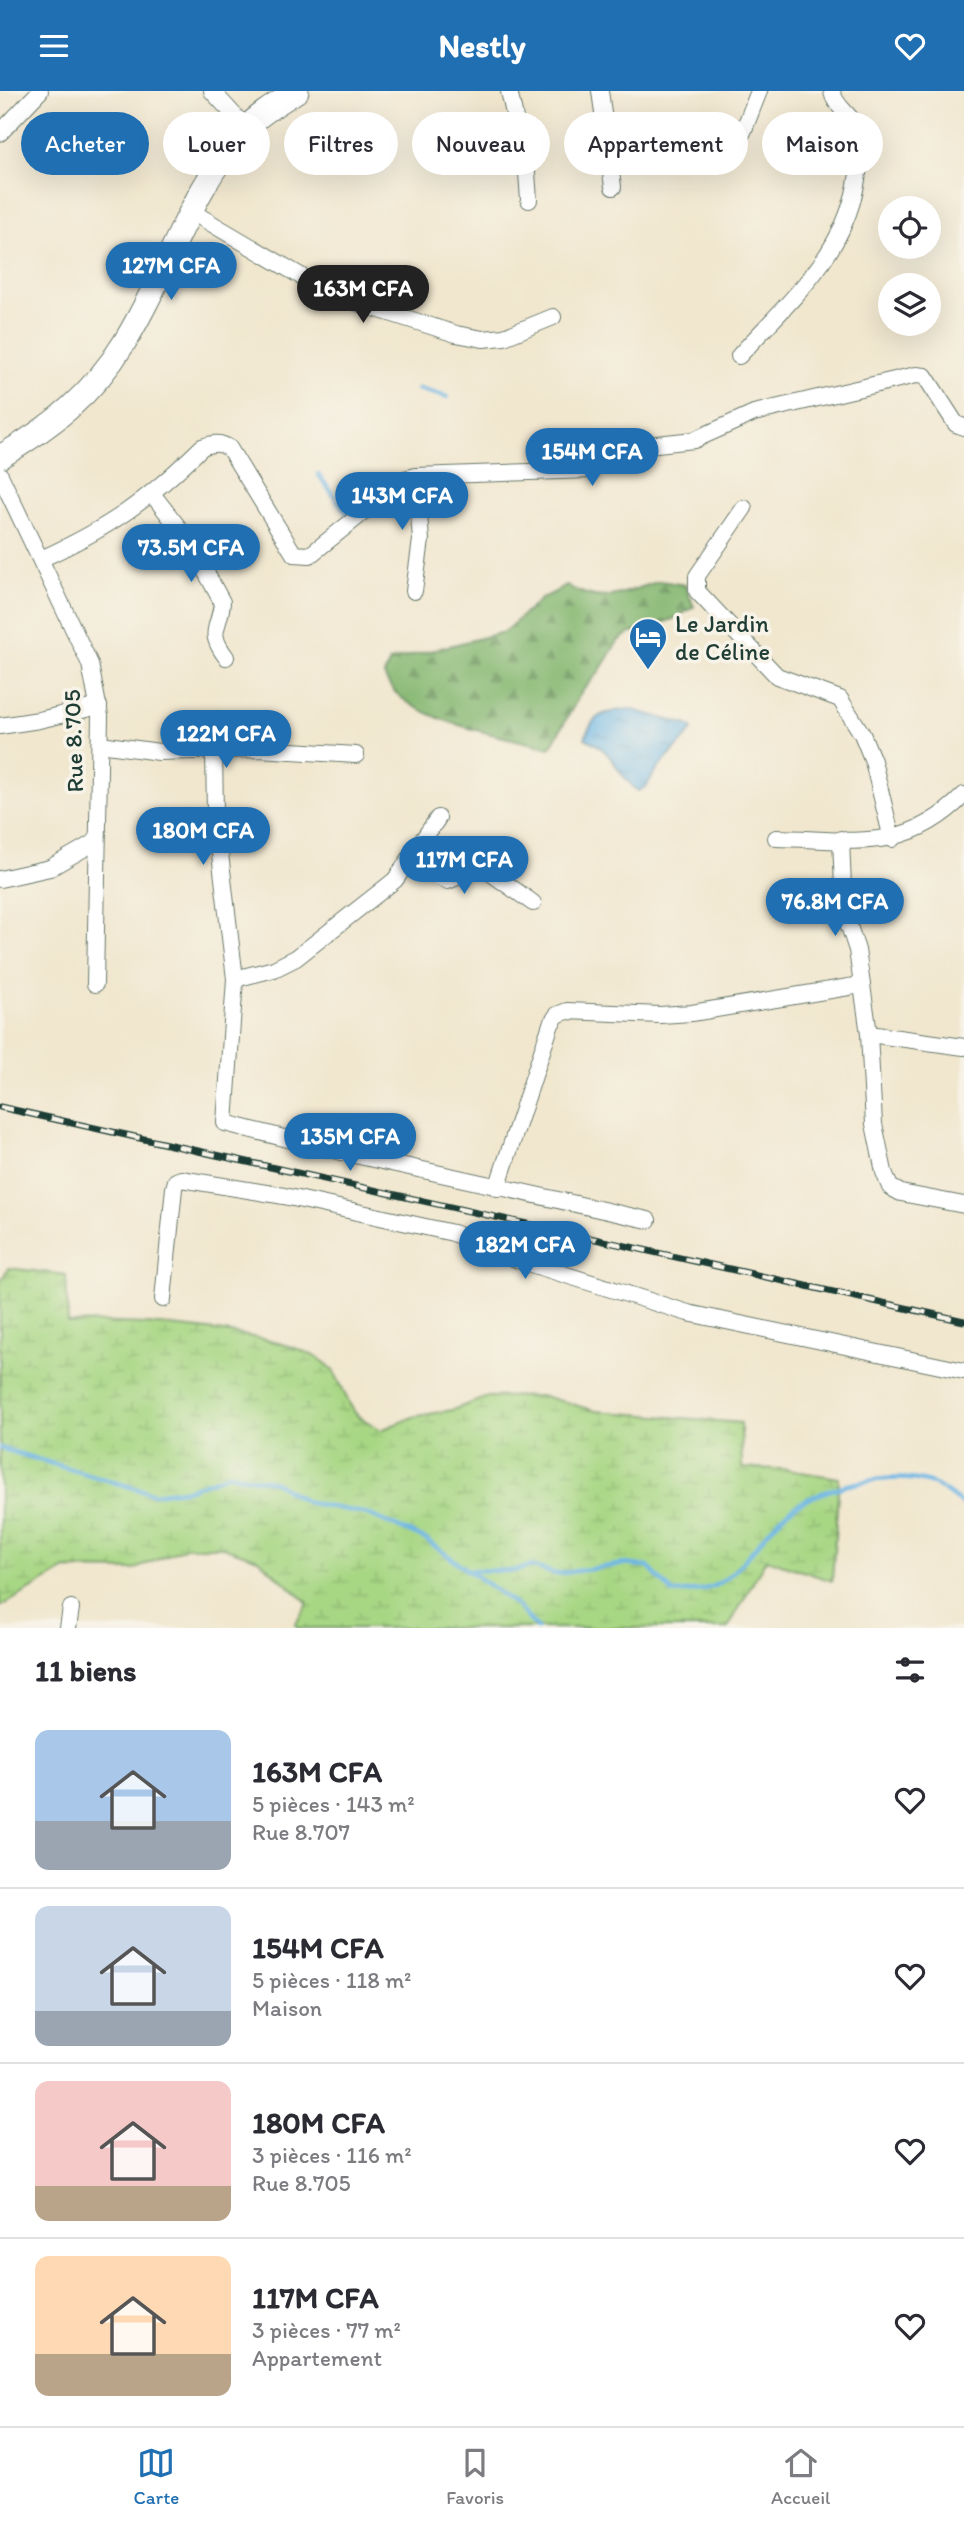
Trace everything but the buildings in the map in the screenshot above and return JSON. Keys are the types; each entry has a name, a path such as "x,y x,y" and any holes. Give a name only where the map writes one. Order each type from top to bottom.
{"main road":[{"path":"267,112 293,92"},
{"path":"0,457 46,430 79,401 99,378 137,320 212,175"}],"street":[{"path":"1,129 40,91"},
{"path":"212,91 231,112"},
{"path":"509,91 527,173 529,200"},
{"path":"600,91 613,187"},
{"path":"748,119 759,91"},
{"path":"739,356 827,260 851,211 859,167 860,135 852,118 833,97 832,91"},
{"path":"192,212 234,234 333,295 456,334 483,339 504,337 553,317"},
{"path":"41,559 88,537 153,495 202,447 222,443 229,448 258,491 294,554 301,557 310,555 405,479 416,476 590,470 629,447 694,440 754,413 916,375 925,376 956,424 964,427"},
{"name":"Rue 8.705","path":"0,475 90,664 99,706 100,744 95,842 99,888 95,984"},
{"path":"414,591 421,540 416,476"},
{"path":"153,495 189,541 222,602 214,632 215,641 226,657"},
{"path":"744,508 697,576 697,591 777,676 840,699 862,734 873,761 892,839"},
{"path":"0,726 99,706"},
{"path":"100,744 159,753 259,749 356,755"},
{"path":"214,752 215,812 235,979 225,1123 497,1188 648,1220"},
{"path":"775,838 892,839 930,823 964,795"},
{"path":"235,979 274,969 296,958 394,880 438,818"},
{"path":"841,839 844,911 857,950 869,1034 874,1124 884,1172 890,1187 901,1193 964,1205"},
{"path":"0,879 50,868 95,842"},
{"path":"407,864 448,881 474,870 488,871 533,903"},
{"path":"497,1188 556,1015 567,1011 660,1016 692,1013 861,985"},
{"path":"869,1034 964,1047"},
{"path":"163,1299 174,1188 176,1181 181,1179 284,1196 453,1233 530,1264 688,1313 964,1371"},
{"path":"68,1628 71,1608"}],"green space":[{"path":"660,581 685,585 694,607 673,619 628,634 618,641 599,672 582,691 550,748 482,732 432,715 410,704 394,691 384,675 390,661 504,632 541,599 567,586 592,596 603,597"},
{"path":"8,1268 66,1275 68,1323 127,1323 200,1329 271,1341 301,1350 330,1367 353,1410 381,1430 413,1417 452,1410 488,1397 543,1396 596,1411 741,1423 742,1468 782,1469 839,1478 832,1581 766,1559 728,1628 299,1628 295,1625 308,1603 258,1559 223,1547 186,1547 133,1570 66,1569 0,1607 0,1283"}],"water":[{"path":"629,709 688,725 693,729 656,771 647,786 638,791 604,750 585,738 592,723 601,715"}],"waterway":[{"path":"418,389 447,397"},
{"path":"318,474 348,515"},
{"path":"0,1448 154,1494 189,1489 229,1474 275,1482 306,1502 368,1514 425,1539 516,1605 537,1628"},
{"path":"466,1570 514,1571 531,1566 556,1574 625,1564 648,1567 673,1593 692,1591 712,1587 724,1580 781,1518 803,1501 820,1494 858,1483 917,1480 937,1486 964,1505"}],"railway":[{"path":"0,1107 964,1321"}],"place":[{"name":"Le Jardin de Céline","path":"648,671"}]}
